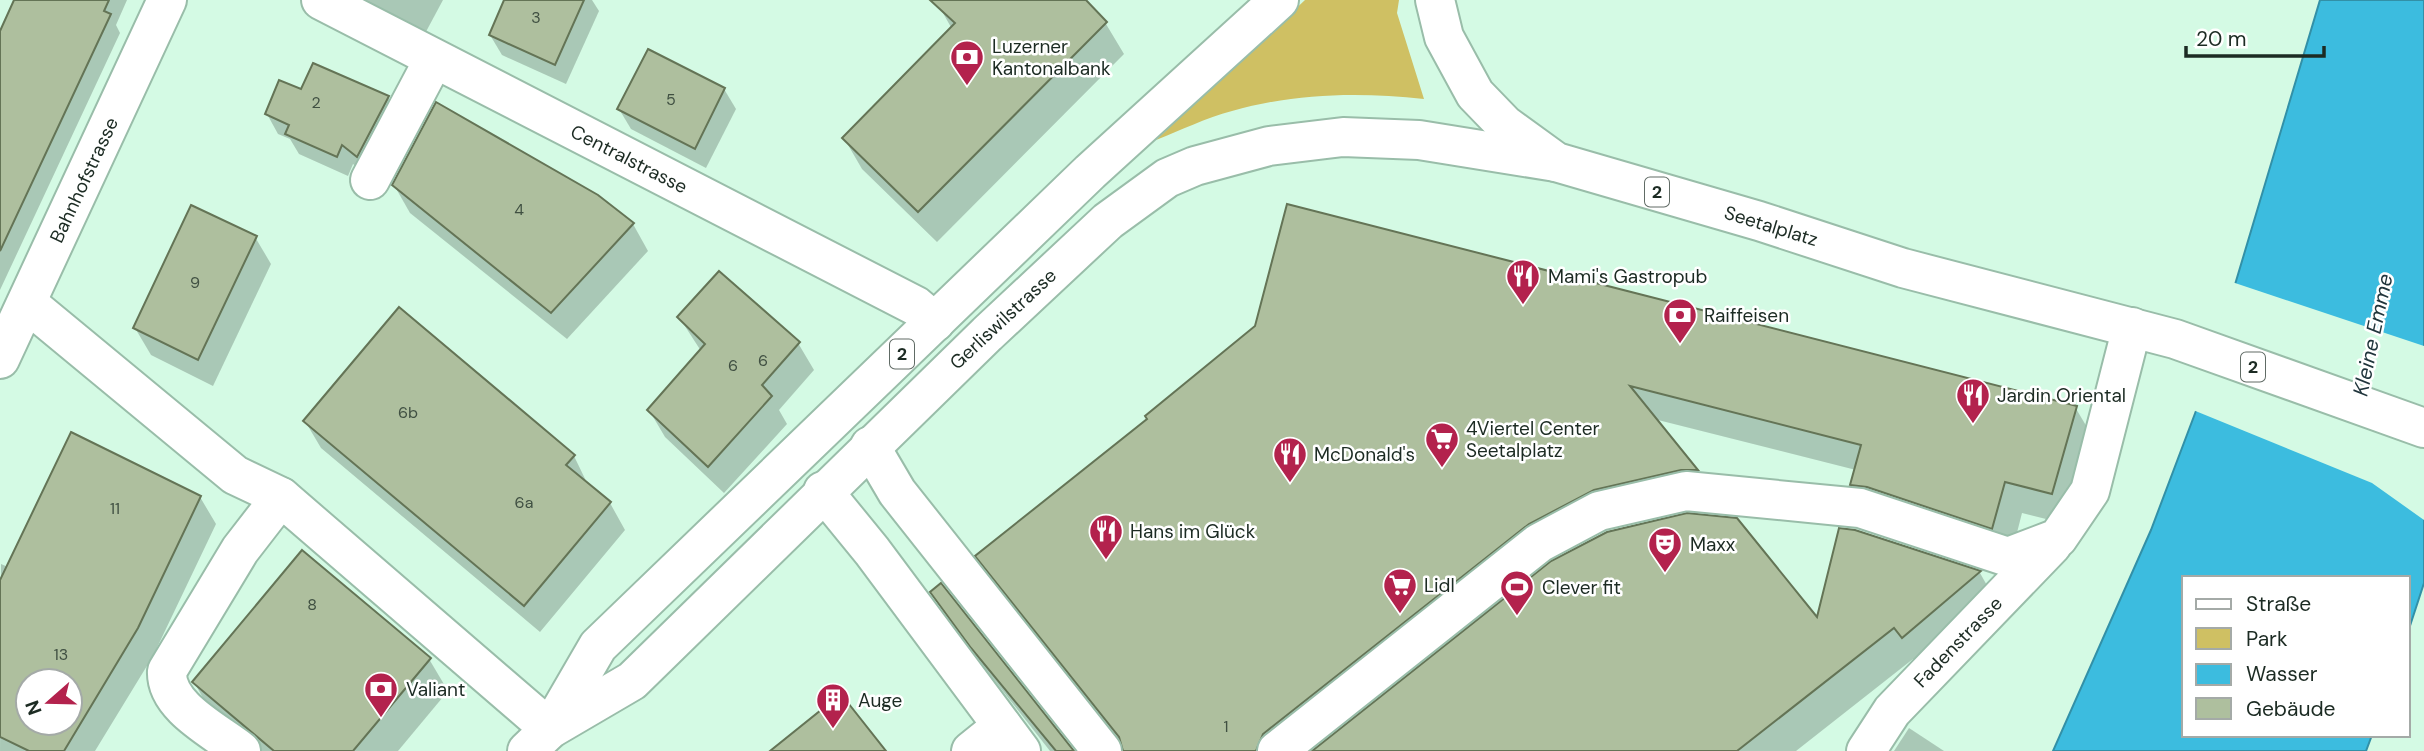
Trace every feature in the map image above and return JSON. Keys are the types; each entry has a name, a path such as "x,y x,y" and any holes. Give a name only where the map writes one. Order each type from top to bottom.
{"main road":[{"name":"Bahnhofstrasse","path":"0,359 167,0"},
{"name":"Centralstrasse","path":"321,0 916,306 935,322"},
{"name":"2","path":"539,740 598,646 1090,172 1279,0"},
{"name":"Seetalplatz","path":"1435,0 1444,37 1475,94 1505,125 1556,162 1759,220 1903,268 2189,344 2424,428"},
{"path":"370,180 434,58"},
{"name":"Gerliswilstrasse","path":"539,740 632,681 870,446 1108,220 1144,192 1195,166 1269,146 1308,139 1343,137 1419,140 1556,162"},
{"path":"27,303 235,475 281,497 539,740"},
{"name":"Fadenstrasse","path":"1866,751 1892,711 2059,538 2090,491 2132,327"},
{"path":"870,446 897,492 1102,751"},
{"path":"823,491 1012,738 971,751"},
{"path":"1277,751 1539,543 1599,511 1686,491 1860,508 2008,557 2059,538"},
{"path":"241,751 174,699 166,685 167,671 240,550 281,497"}],"green space":[{"path":"1305,0 1399,0 1397,13 1424,99 1376,95 1304,97 1222,114 1156,140"}],"water":[{"name":"Kleine Emme","path":"2320,0 2424,0 2424,583 2410,626 2410,576 2182,576 2182,737 2371,737 2366,751 2053,751 2151,530 2202,395"}],"pier":[{"path":"2232,282 2424,346 2424,520 2372,483 2193,410"}],"building":[{"path":"14,0 109,0 104,11 111,14 0,251 0,31"},
{"path":"504,0 584,0 555,65 489,35"},
{"name":"Luzerner Kantonalbank","path":"930,0 1086,0 1107,22 918,212 842,138 955,23"},
{"path":"648,49 725,88 695,149 617,109"},
{"path":"313,63 389,96 357,157 342,145 337,157 285,134 289,125 265,114 279,80 301,89"},
{"path":"436,102 598,195 634,223 551,313 392,185"},
{"name":"4Viertel Center Seetalplatz","path":"1287,204 2077,406 2052,494 2005,482 1992,529 1867,487 1850,485 1861,445 1630,386 1698,470 1681,470 1594,490 1529,524 1263,734 1256,751 1123,751 1119,737 975,556 1147,419 1145,416 1255,326"},
{"path":"191,205 257,236 198,360 133,328"},
{"path":"719,271 800,342 762,385 772,396 708,467 647,410 705,344 677,317"},
{"path":"399,307 575,455 566,465 611,502 524,606 303,421"},
{"path":"71,432 201,496 138,628 84,718 84,667 14,667 14,737 72,737 64,751 29,751 0,737 0,580"},
{"path":"1687,513 1737,518 1817,617 1839,528 1855,530 1981,571 1902,638 1894,628 1737,751 1312,751 1551,561 1607,532"},
{"path":"302,550 431,658 353,751 274,751 192,682"},
{"path":"941,583 1074,751 1056,751 971,648 930,592"},
{"name":"Auge","path":"841,694 886,751 770,751"}],"place":[{"name":"Luzerner Kantonalbank","path":"967,87"},
{"name":"Mami's Gastropub","path":"1523,306"},
{"name":"Raiffeisen","path":"1680,345"},
{"name":"Jardin Oriental","path":"1973,425"},
{"name":"4Viertel Center Seetalplatz","path":"1442,469"},
{"name":"McDonald's","path":"1290,484"},
{"name":"Hans im Glück","path":"1106,561"},
{"name":"Maxx","path":"1665,574"},
{"name":"Lidl","path":"1400,615"},
{"name":"Clever fit","path":"1517,617"},
{"name":"Valiant","path":"381,719"},
{"name":"Auge","path":"833,730"}]}
